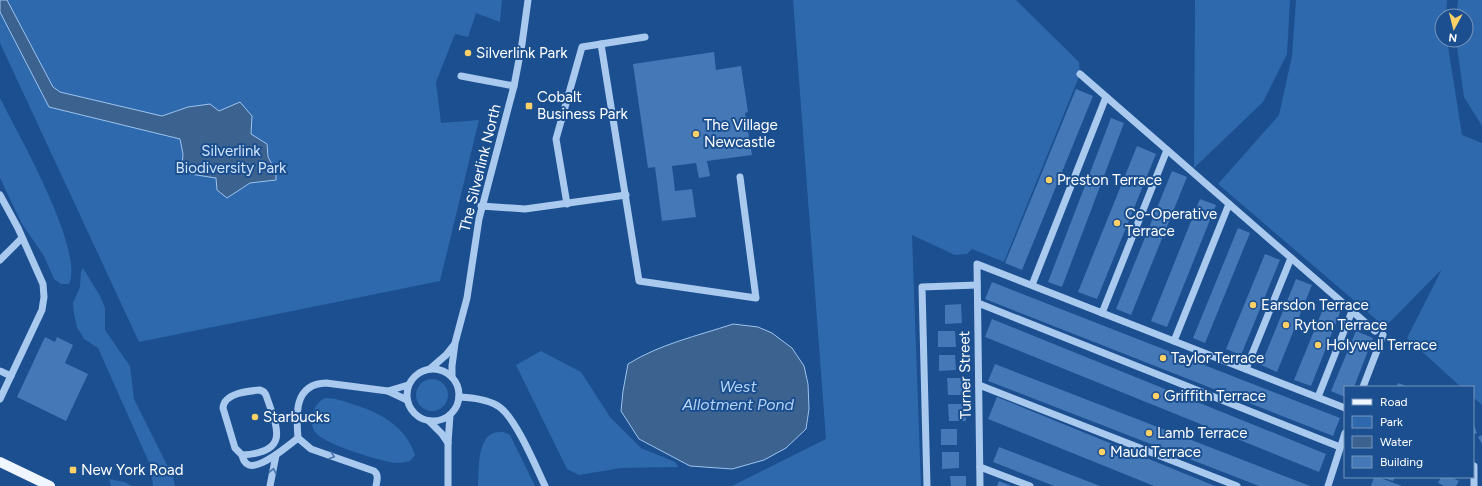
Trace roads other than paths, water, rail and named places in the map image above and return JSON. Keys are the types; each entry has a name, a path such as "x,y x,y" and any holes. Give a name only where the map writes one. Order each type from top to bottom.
{"main road":[{"path":"0,462 50,486"}],"street":[{"name":"The Silverlink North","path":"452,377 455,343 467,298 481,206 514,86 528,0"},
{"path":"567,204 556,139 582,47 645,37"},
{"path":"601,44 639,281 756,298 740,177"},
{"path":"1080,74 1375,331"},
{"path":"461,76 514,86"},
{"path":"1106,97 1032,285 1344,408"},
{"path":"1102,313 1167,150"},
{"path":"0,195 43,284 44,297 42,310 0,399"},
{"path":"481,206 525,209 626,195"},
{"path":"1174,341 1229,204"},
{"path":"0,260 22,238"},
{"path":"1246,369 1291,258"},
{"name":"Turner Street","path":"980,486 977,264 1032,285"},
{"path":"928,486 922,287 977,285"},
{"path":"978,302 1340,447"},
{"path":"1318,397 1352,311"},
{"path":"1363,386 1384,335"},
{"name":"The Silverlink North","path":"431,368 446,355 455,343"},
{"path":"431,368 442,370 452,377 458,386 459,397 456,407 450,415 440,420 430,421 424,420 414,414 408,405 407,400 408,385 419,372 431,368"},
{"path":"0,371 11,376"},
{"path":"376,486 378,477 374,471 311,449 298,438 296,424 297,410 303,392 317,383 326,383 388,391 407,400"},
{"path":"388,391 408,385"},
{"path":"979,385 1237,486"},
{"path":"242,455 253,454 266,450 272,446 276,439 277,428 266,395 260,390 230,397 223,404 223,408 235,448 242,455 244,461 248,464 254,465 276,455 298,438"},
{"path":"459,397 490,402 505,410 525,445 545,486"},
{"path":"448,486 448,443 450,415"},
{"path":"430,421 448,443"},
{"path":"1328,486 1344,436"},
{"path":"270,486 276,455"},
{"path":"1474,466 1474,486 1482,485"},
{"path":"980,467 1030,486"}],"water":[{"path":"0,0 7,0 53,87 60,92 162,116 188,107 210,104 219,111 240,102 252,116 251,134 267,144 268,157 276,172 276,180 250,183 227,198 217,190 216,178 190,174 182,166 183,154 180,139 49,107 0,12"},
{"name":"West Allotment Pond","path":"733,324 758,327 772,333 792,348 804,366 808,384 809,409 806,429 786,448 764,460 732,469 690,466 639,439 621,411 628,364 666,346"}],"place":[{"name":"Silverlink Park","path":"468,53"},
{"name":"Cobalt Business Park","path":"529,106"},
{"name":"The Village Newcastle","path":"696,134"},
{"name":"Preston Terrace","path":"1049,180"},
{"name":"Co-Operative Terrace","path":"1117,223"},
{"name":"Earsdon Terrace","path":"1253,305"},
{"name":"Ryton Terrace","path":"1286,325"},
{"name":"Holywell Terrace","path":"1318,345"},
{"name":"Taylor Terrace","path":"1163,358"},
{"name":"Griffith Terrace","path":"1156,396"},
{"name":"Starbucks","path":"255,417"},
{"name":"Lamb Terrace","path":"1149,433"},
{"name":"Maud Terrace","path":"1102,452"},
{"name":"New York Road","path":"73,470"}],"park label":[{"name":"Silverlink Biodiversity Park","path":"231,160"}]}
